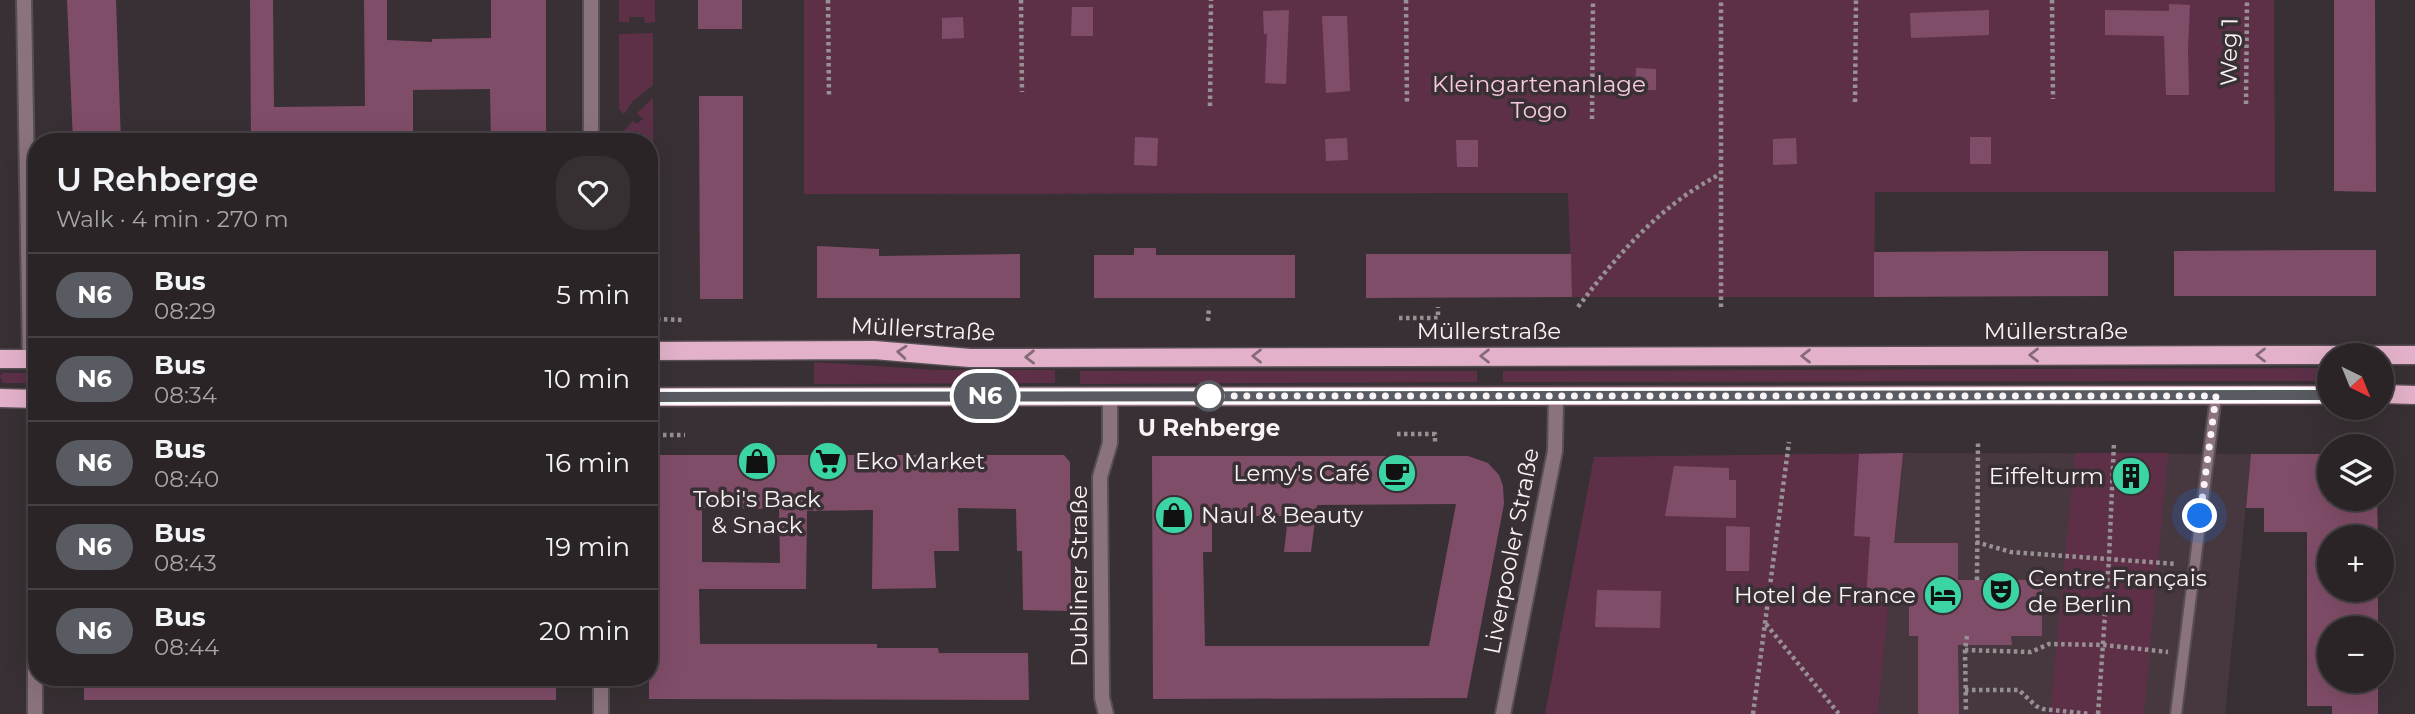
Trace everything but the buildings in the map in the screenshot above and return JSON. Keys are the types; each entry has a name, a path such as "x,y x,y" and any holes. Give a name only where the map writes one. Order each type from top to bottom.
{"main road":[{"name":"Müllerstraße","path":"658,351 874,350 970,358 2317,355"},
{"name":"Müllerstraße","path":"2394,355 2415,355"},
{"path":"0,359 28,359"},
{"path":"2394,394 2415,395"},
{"path":"658,397 2317,395"},
{"path":"0,398 28,398"}],"street":[{"path":"24,0 28,160"},
{"path":"591,0 591,133"},
{"name":"Liverpooler Straße","path":"1503,714 1555,451 1556,396"},
{"name":"Dubliner Straße","path":"1106,714 1102,698 1100,477 1110,443 1110,397"},
{"path":"35,686 35,714"},
{"path":"601,686 601,714"}],"lane":[{"path":"2176,714 2216,396"}],"path":[{"path":"828,0 829,98"},
{"path":"1021,0 1022,92"},
{"path":"1210,106 1211,0"},
{"path":"1406,0 1406,106"},
{"path":"1592,119 1593,0"},
{"path":"1721,0 1721,307"},
{"path":"1855,102 1856,0"},
{"path":"2052,0 2053,99"},
{"name":"Weg 1","path":"2246,104 2247,0"},
{"path":"1578,307 1608,267 1645,228 1679,199 1721,173"},
{"path":"1208,321 1209,307"},
{"path":"1399,318 1438,318 1438,307"},
{"path":"658,319 684,320"},
{"path":"1397,434 1435,434 1435,442"},
{"path":"658,435 685,435"},
{"path":"1753,714 1789,442"},
{"path":"1977,580 1978,442"},
{"path":"2098,714 2114,442"},
{"path":"1976,542 2011,552 2193,566"},
{"path":"1766,623 1839,714"},
{"path":"1966,712 1967,636"},
{"path":"1965,650 2031,652 2049,645 2104,645 2182,653"},
{"path":"1965,690 2019,690 2043,709 2090,714"}],"shaded area":[{"path":"1903,453 2251,454 2225,714 1878,714"}],"green space":[{"path":"619,0 655,0 655,22 645,23 644,17 629,17 629,22 619,22"},
{"name":"Kleingartenanlage Togo","path":"804,0 2274,0 2275,192 1875,192 1874,297 1572,297 1568,193 804,194"},
{"path":"653,33 653,85 632,102 624,114 619,109 619,34"},
{"path":"653,98 653,133 622,133 633,121 637,124 643,119 637,113"},
{"path":"814,362 937,370 1055,370 1055,383 814,384"},
{"path":"2317,368 2317,381 1503,382 1503,371"},
{"path":"1080,371 1477,371 1477,382 1080,384"},
{"path":"3,373 28,373 28,383 3,383 0,376"},
{"path":"1903,453 1878,714 1545,714 1594,457"},
{"path":"2075,453 2168,453 2144,714 2050,714"}],"bus line":[{"name":"N6","path":"658,397 2317,395"}],"place":[{"name":"U Rehberge","path":"1209,396"},
{"name":"Tobi's Back & Snack","path":"757,461"},
{"name":"Eko Market","path":"828,461"},
{"name":"Lemy's Café","path":"1397,473"},
{"name":"Eiffelturm","path":"2131,476"},
{"name":"Naul & Beauty","path":"1174,515"},
{"name":"Centre Français de Berlin","path":"2001,591"},
{"name":"Hotel de France","path":"1943,595"}],"route":[{"path":"1209,396 2216,396 2200,516"}]}
